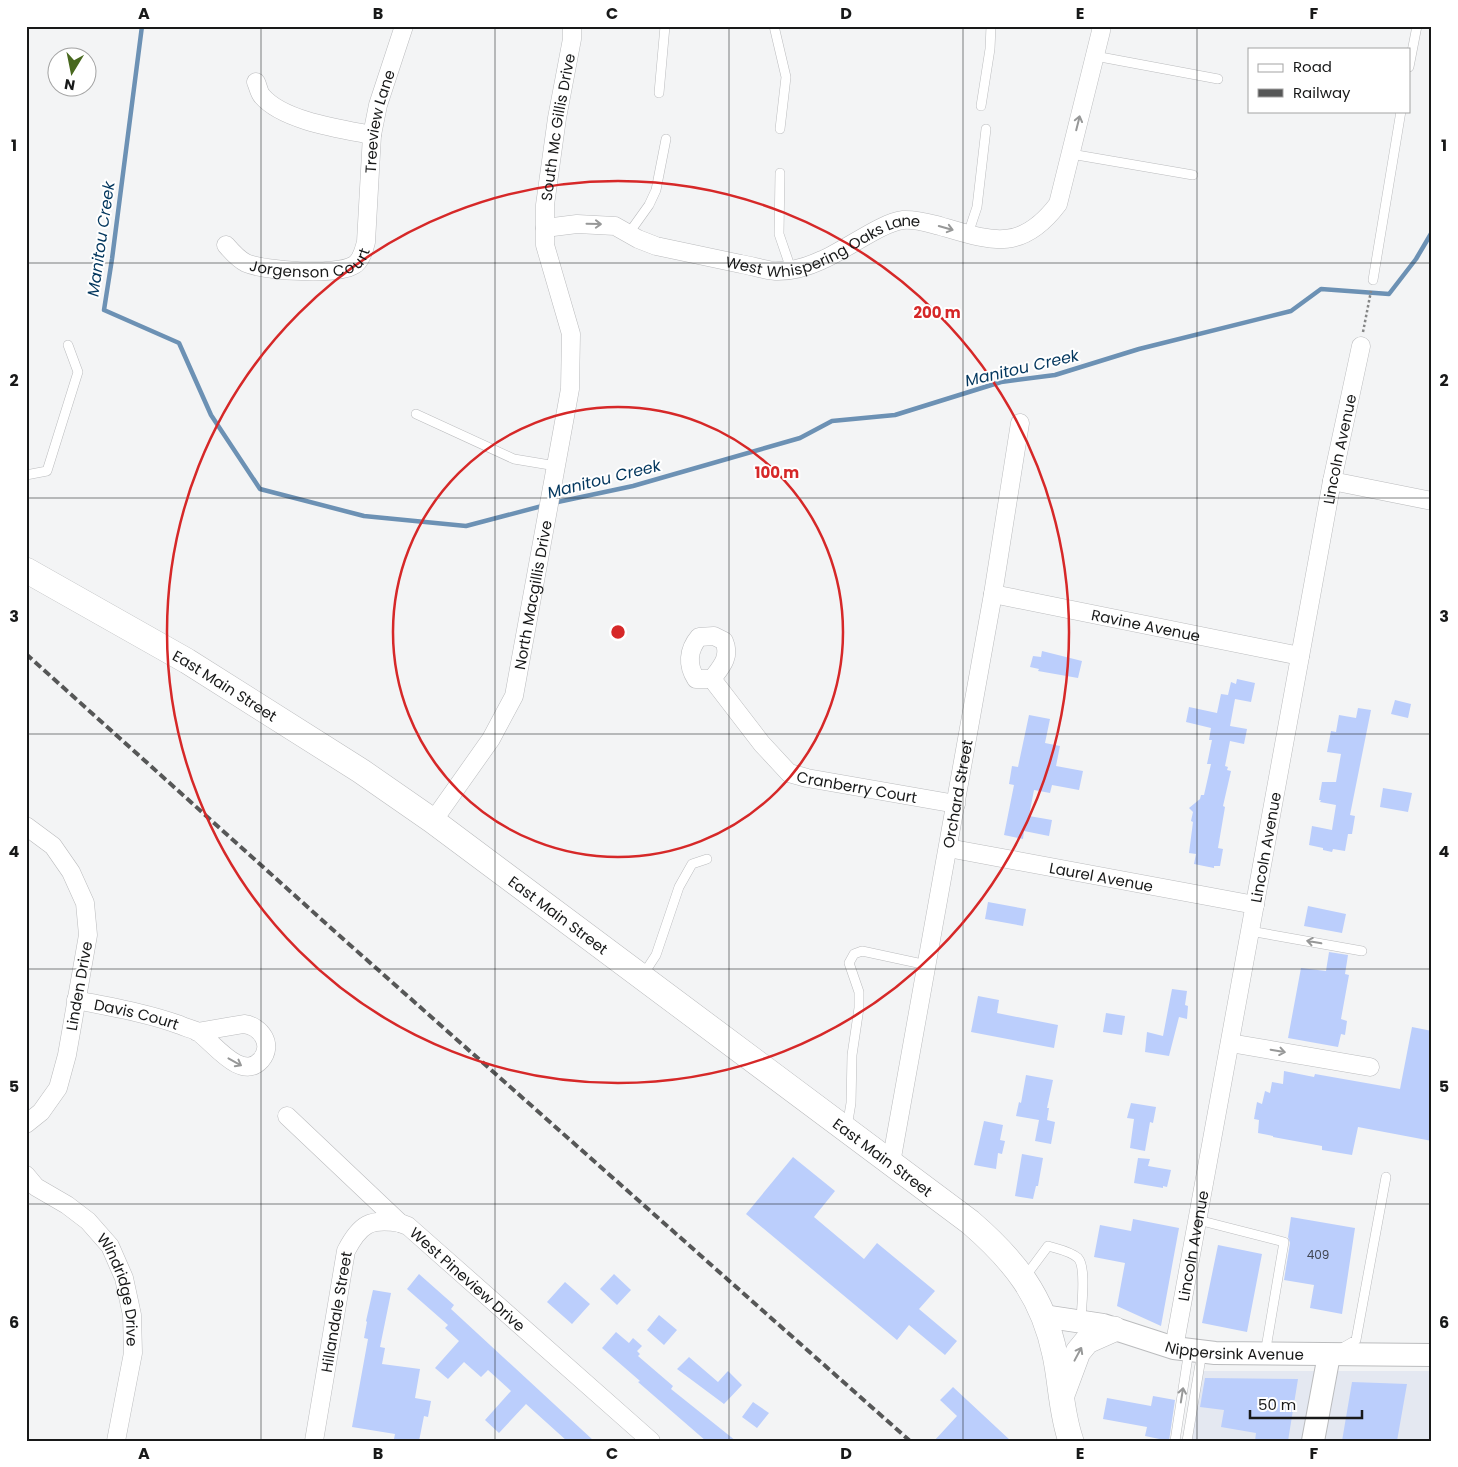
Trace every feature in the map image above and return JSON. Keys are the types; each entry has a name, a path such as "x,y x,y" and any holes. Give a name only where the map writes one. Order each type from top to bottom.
{"main road":[{"name":"East Main Street","path":"26,570 187,660 361,771 433,821 970,1222 1012,1262 1028,1284 1043,1316 1055,1353 1065,1425 1071,1441"},
{"path":"1061,1397 1078,1352 1087,1341 1114,1329"}],"street":[{"name":"Treeview Lane","path":"368,219 372,135 378,105 404,26"},
{"name":"South Mc Gillis Drive","path":"545,228 546,195 557,118 572,39 572,26"},
{"name":"West Whispering Oaks Lane","path":"545,228 577,224 615,226 629,232 638,239 656,246 777,271 801,268 823,260 886,226 902,220 918,220 968,234 1001,240 1012,239 1035,229 1046,220 1058,204 1101,26"},
{"path":"256,82 262,96 283,112 327,126 372,135"},
{"name":"Jorgenson Court","path":"226,245 234,255 247,263 266,268 310,272 346,269 356,264 363,254 368,219"},
{"name":"North Macgillis Drive","path":"433,821 491,739 514,696 570,389 571,334 546,245 545,228"},
{"name":"Lincoln Avenue","path":"1189,1350 1198,1220 1332,481 1361,346"},
{"name":"Orchard Street","path":"891,1163 993,594 1020,423"},
{"path":"1332,481 1432,501"},
{"name":"Ravine Avenue","path":"993,594 1300,656"},
{"name":"Cranberry Court","path":"712,679 762,744 789,773 817,780 956,804"},
{"name":"Linden Drive","path":"26,826 53,846 71,872 85,903 88,935 67,1055 58,1088 41,1112 26,1124"},
{"name":"Laurel Avenue","path":"948,848 1255,905"},
{"name":"Davis Court","path":"76,1000 155,1016 197,1032"},
{"path":"1230,1042 1370,1067"},
{"name":"West Pineview Drive","path":"287,1116 400,1223 408,1226 651,1441"},
{"name":"Windridge Drive","path":"26,1175 36,1187 68,1205 88,1221 110,1246 124,1278 132,1315 133,1353 116,1441"},
{"name":"Hillandale Street","path":"314,1441 346,1251 355,1234 368,1224 385,1220 400,1223"},
{"name":"Nippersink Avenue","path":"1043,1316 1104,1325 1189,1350 1329,1356 1432,1355"},
{"path":"1313,1441 1329,1356"}],"lane":[{"path":"659,93 665,26"},
{"path":"774,26 786,77 780,129"},
{"path":"980,106 990,49 991,26"},
{"path":"1410,62 1417,26"},
{"path":"1094,58 1218,79"},
{"path":"1373,280 1401,112"},
{"path":"968,234 977,207 986,129"},
{"path":"629,232 649,205 656,190 666,139"},
{"path":"1069,162 1193,175"},
{"path":"780,173 779,234 791,269"},
{"path":"26,475 47,471 78,372 68,345"},
{"path":"416,414 514,459 556,466"},
{"path":"642,977 656,954 679,887 692,864 707,859"},
{"path":"1250,931 1362,951"},
{"path":"846,1130 851,1103 852,1055 859,1008 859,992 849,963 854,954 862,951 927,965"},
{"path":"1329,1356 1356,1340 1386,1177"},
{"path":"1198,1220 1284,1242 1265,1354"},
{"path":"1024,1278 1048,1246 1069,1252 1079,1259 1082,1268 1081,1321"},
{"path":"1174,1441 1189,1350"},
{"path":"1187,1441 1189,1350"}],"path":[{"path":"1361,346 1373,280"}],"shaded area":[{"path":"1202,1371 1431,1371 1432,1441 1190,1441"}],"building":[{"path":"1042,651 1082,661 1078,678 1038,671 1039,669 1030,667 1033,656 1041,657"},
{"path":"1237,679 1255,683 1251,702 1235,699 1230,726 1247,729 1244,744 1230,741 1225,766 1228,767 1227,770 1231,771 1223,806 1225,807 1218,848 1223,849 1220,866 1214,866 1214,868 1194,864 1196,854 1189,853 1193,812 1189,808 1200,799 1201,795 1204,795 1211,764 1207,764 1212,740 1209,740 1211,728 1186,722 1189,707 1217,713 1221,694 1228,695 1231,682 1236,684"},
{"path":"1395,700 1411,704 1408,718 1391,714"},
{"path":"1358,708 1371,710 1350,815 1355,816 1352,834 1348,834 1345,851 1333,849 1332,852 1309,845 1312,826 1332,830 1336,805 1320,802 1321,800 1319,800 1322,782 1336,782 1341,754 1327,752 1331,731 1336,732 1339,715 1356,718"},
{"path":"1029,715 1050,719 1045,743 1060,746 1056,766 1083,771 1079,790 1052,785 1050,793 1034,790 1029,816 1052,820 1049,836 1024,831 1023,839 1004,835 1014,785 1009,784 1012,766 1018,767"},
{"path":"1383,788 1412,793 1408,812 1380,807"},
{"path":"988,902 1026,909 1023,926 985,919"},
{"path":"1308,906 1346,914 1342,933 1304,926"},
{"path":"1329,952 1348,955 1345,974 1349,975 1341,1019 1347,1021 1345,1035 1341,1034 1338,1047 1288,1038 1301,968 1326,971"},
{"path":"1172,989 1187,991 1185,1005 1188,1006 1187,1019 1179,1017 1169,1056 1145,1052 1147,1032 1163,1036"},
{"path":"978,996 999,1000 997,1013 1058,1025 1054,1048 971,1032"},
{"path":"1106,1013 1125,1016 1122,1035 1103,1032"},
{"path":"1412,1027 1432,1031 1432,1141 1358,1127 1352,1155 1322,1150 1322,1146 1258,1133 1259,1120 1254,1119 1257,1102 1262,1104 1265,1091 1270,1093 1272,1082 1283,1084 1284,1071 1314,1077 1315,1074 1400,1089"},
{"path":"1026,1075 1053,1080 1047,1108 1049,1108 1047,1120 1055,1122 1051,1144 1035,1141 1039,1120 1016,1116 1019,1102 1021,1103"},
{"path":"1131,1103 1156,1107 1153,1123 1150,1122 1145,1151 1130,1148 1134,1119 1127,1118"},
{"path":"984,1121 1003,1125 1000,1140 1005,1141 1002,1154 998,1153 996,1169 974,1165"},
{"path":"1022,1154 1043,1158 1038,1186 1036,1186 1033,1199 1015,1196"},
{"path":"793,1157 835,1191 814,1217 864,1259 877,1243 935,1291 919,1309 957,1341 945,1355 909,1325 897,1340 746,1214"},
{"path":"1138,1158 1150,1159 1148,1166 1171,1170 1167,1187 1134,1183"},
{"path":"1291,1217 1355,1228 1342,1314 1310,1308 1314,1285 1284,1280 1290,1243 1288,1237"},
{"path":"1133,1219 1179,1228 1161,1326 1117,1306 1125,1263 1094,1257 1100,1225 1131,1231"},
{"path":"1218,1245 1262,1254 1247,1332 1202,1323"},
{"path":"419,1274 454,1305 451,1309 594,1441 567,1441 526,1404 499,1433 485,1420 511,1391 488,1370 481,1377 464,1362 448,1379 435,1368 459,1341 445,1328 448,1325 407,1289"},
{"path":"614,1274 631,1290 617,1305 600,1289"},
{"path":"565,1282 590,1304 572,1324 547,1302"},
{"path":"373,1290 391,1293 380,1347 385,1348 382,1364 420,1369 415,1398 431,1401 428,1417 424,1416 419,1441 394,1439 395,1434 352,1427 368,1339 364,1338"},
{"path":"659,1315 677,1330 664,1345 647,1330"},
{"path":"616,1332 629,1343 633,1338 642,1346 637,1351 640,1354 638,1356 673,1386 671,1389 736,1441 706,1441 638,1382 640,1381 602,1348"},
{"path":"689,1357 718,1382 728,1371 742,1385 724,1404 677,1369"},
{"path":"1205,1378 1298,1379 1288,1441 1255,1441 1256,1433 1221,1427 1224,1410 1200,1407"},
{"path":"1352,1382 1407,1384 1397,1441 1342,1441"},
{"path":"953,1387 1011,1441 934,1441 957,1416 940,1400"},
{"path":"1153,1396 1175,1400 1169,1441 1145,1436 1147,1427 1103,1419 1107,1398 1151,1406"},
{"path":"753,1402 769,1413 757,1428 742,1417"}],"waterway":[{"name":"Manitou Creek","path":"142,26 104,310 179,343 211,415 260,489 364,516 466,526 546,505"},
{"name":"Manitou Creek","path":"553,503 633,486 800,438 832,421 895,415 1001,382 1055,375 1139,349 1291,311 1321,289 1389,294 1416,259 1432,232"}],"railway":[{"path":"26,654 341,937 910,1441"}]}
